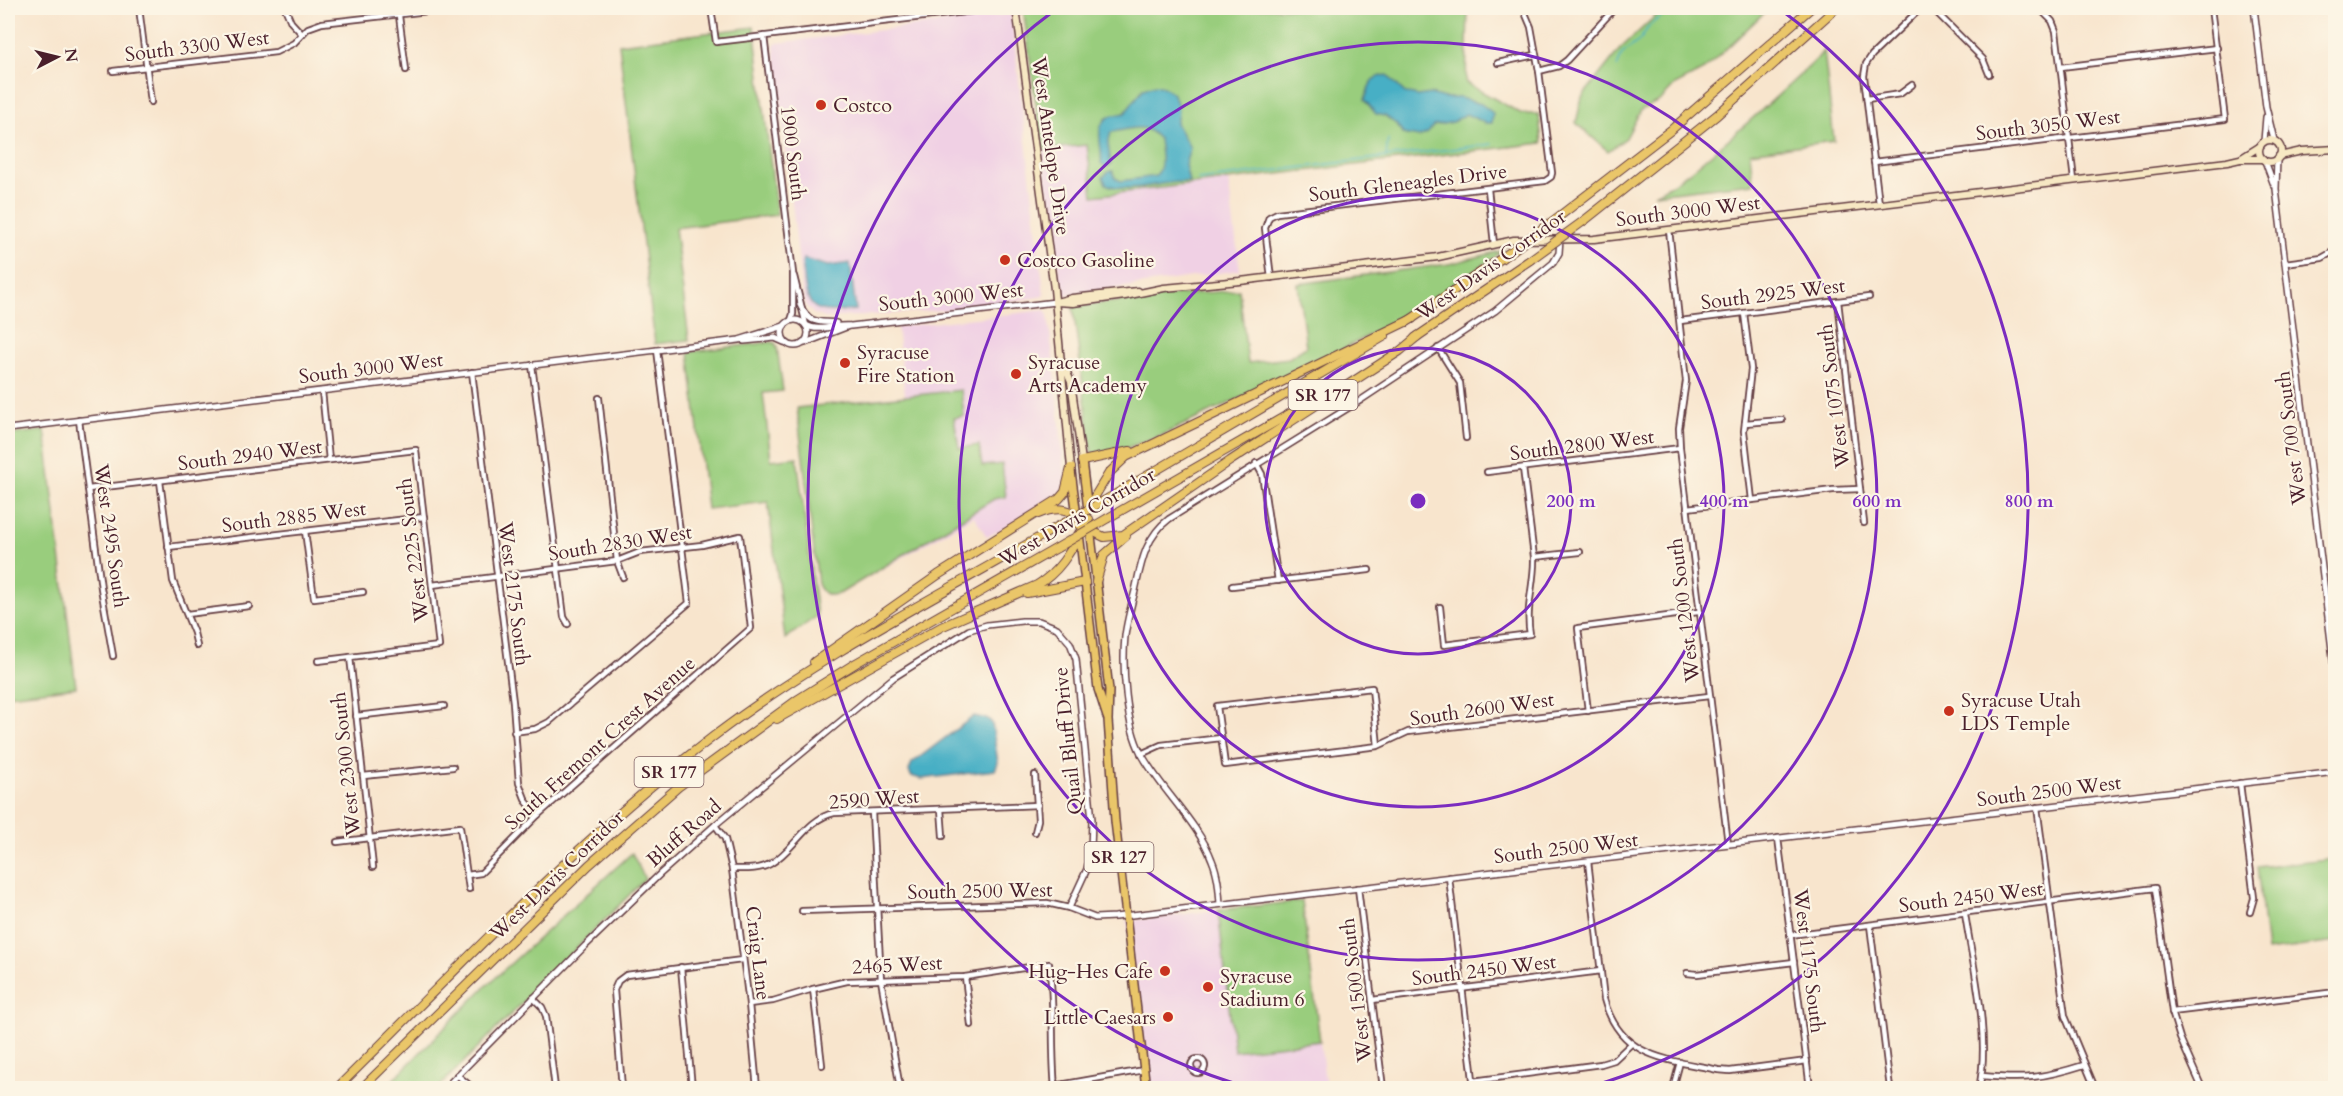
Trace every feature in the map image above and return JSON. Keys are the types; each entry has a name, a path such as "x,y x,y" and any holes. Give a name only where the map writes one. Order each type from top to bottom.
{"highway":[{"name":"West Davis Corridor","path":"337,1089 606,826 690,754 741,716 818,664 1280,399 1412,319 1557,218 1686,117 1811,8"},
{"name":"West Davis Corridor","path":"362,1089 589,865 655,806 747,735 856,663 1353,377 1418,336 1585,220 1717,115 1836,8"},
{"path":"747,735 941,627 1037,585 1049,577 1062,563 1079,536 1088,509 1114,467 1143,447 1412,319"},
{"path":"1096,582 1102,559 1133,529 1221,467 1400,351 1418,336"},
{"path":"1082,461 1108,457 1143,447"},
{"path":"741,716 760,700 914,591 1062,497 1071,468"},
{"path":"1038,514 1055,508 1083,522 1101,536 1112,538 1133,529"},
{"path":"996,602 1041,589 1085,582"}],"main road":[{"name":"West Antelope Drive","path":"1016,8 1062,360 1061,383 1071,468 1096,582 1109,690 1108,720 1114,803 1146,1089"},
{"path":"2302,151 2264,141 2259,147 2259,154 2264,160 2302,151 2336,149"},
{"path":"2277,143 2278,158"},
{"name":"South 3000 West","path":"2240,159 2259,147"},
{"name":"South 3000 West","path":"1055,302 1131,291 1141,292 1271,278 1438,257 1523,239 1585,240 2240,159 2264,160"},
{"name":"West Antelope Drive","path":"1062,360 1071,382 1088,509"},
{"name":"West Antelope Drive","path":"1079,536 1098,689 1108,720"}],"street":[{"path":"139,8 151,102"},
{"path":"285,8 291,22 302,34"},
{"path":"398,8 406,70"},
{"name":"South 3300 West","path":"113,71 276,52 286,49 308,28 322,23 454,8"},
{"path":"711,8 716,42 998,8"},
{"path":"1523,8 1531,27 1539,70 1559,66 1568,60 1615,8"},
{"path":"1879,204 1864,76 1866,64 1921,8"},
{"path":"1932,8 1983,59 1989,74"},
{"path":"2040,8 2055,26 2074,180"},
{"path":"2061,67 2217,48 2211,8"},
{"path":"2254,8 2266,106 2277,143"},
{"name":"1900 South","path":"764,36 793,273"},
{"name":"South 3050 West","path":"1874,162 2225,119 2217,48"},
{"path":"1498,63 1535,55"},
{"name":"South Gleneagles Drive","path":"1271,278 1265,228 1269,218 1277,213 1488,189 1545,181 1551,177 1546,116 1539,70"},
{"path":"1867,99 1900,94 1912,85"},
{"path":"2264,141 2266,106"},
{"name":"West 700 South","path":"2278,158 2276,189 2336,683"},
{"name":"West 700 South","path":"2264,160 2276,189"},
{"path":"1488,189 1494,244"},
{"name":"West 1200 South","path":"1669,230 1686,381 1679,428 1680,448 1698,612 1728,844"},
{"path":"1221,904 1215,868 1208,850 1142,754 1134,738 1129,714 1124,658 1126,633 1144,551 1153,534 1169,519 1352,405 1495,311 1551,265 1557,257 1560,239"},
{"path":"2285,263 2322,258 2336,250"},
{"path":"793,273 797,281 800,305 808,332 805,343 797,347 785,342 782,334 784,326 791,320 793,314 793,273"},
{"name":"South 2925 West","path":"1680,321 1869,297"},
{"name":"West 1075 South","path":"1838,301 1864,523"},
{"name":"South 3000 West","path":"805,343 851,326 1055,302"},
{"path":"800,305 805,314 816,322 841,324"},
{"path":"1744,313 1751,369 1745,423 1752,500"},
{"path":"791,320 799,320 806,325"},
{"name":"South 3000 West","path":"806,325 819,328 841,324 851,326"},
{"name":"South 3000 West","path":"739,340 784,326"},
{"name":"South 3000 West","path":"8,429 739,340 775,338 785,342"},
{"path":"1438,348 1460,383 1467,438"},
{"path":"514,732 535,729 549,722 689,603 657,350"},
{"path":"532,365 564,617 568,624"},
{"name":"West 2175 South","path":"472,372 513,702 519,783 526,801 538,815"},
{"path":"322,391 330,460"},
{"path":"599,398 617,561 623,577"},
{"name":"West 2495 South","path":"80,420 101,588 113,656"},
{"path":"1745,423 1782,420"},
{"name":"South 2800 West","path":"1487,472 1680,448"},
{"name":"South 2940 West","path":"88,489 416,450"},
{"name":"West 2225 South","path":"350,657 439,646 416,450"},
{"path":"1256,463 1262,474 1278,581"},
{"path":"1440,607 1444,645 1530,634 1527,621 1534,557 1523,468"},
{"path":"160,481 173,581 187,614 196,646"},
{"path":"1687,508 1833,490 1860,489"},
{"name":"South 2885 West","path":"168,547 424,517"},
{"path":"305,531 314,598 363,592"},
{"name":"South 2830 West","path":"432,585 617,561 640,552 702,545 740,536 751,628"},
{"path":"1534,557 1580,552"},
{"path":"1232,586 1368,570"},
{"path":"187,614 249,606"},
{"path":"1588,711 1578,628 1698,612"},
{"name":"Quail Bluff Drive","path":"969,630 987,625 1022,621 1044,622 1063,634 1075,654 1092,820 1087,869 1069,908"},
{"name":"South Fremont Crest Avenue","path":"467,875 481,873 538,815 751,628"},
{"name":"Bluff Road","path":"445,1089 533,998 651,882 715,825 893,678 969,630"},
{"path":"318,661 350,657"},
{"name":"West 2300 South","path":"350,657 373,867"},
{"path":"1142,754 1161,745 1221,738 1217,705 1372,688 1378,746"},
{"name":"South 2600 West","path":"1221,738 1225,765 1378,746 1408,732 1709,696"},
{"path":"356,716 444,706"},
{"path":"363,777 453,767"},
{"name":"South 2500 West","path":"801,911 1047,903 1095,918 1126,916 2336,772"},
{"path":"1035,775 1038,805 1035,832"},
{"path":"2240,783 2254,898 2250,912"},
{"name":"2590 West","path":"732,869 761,868 770,864 779,858 817,819 825,815 1038,805"},
{"path":"2037,807 2065,1017 2095,1089"},
{"path":"941,809 943,836"},
{"path":"872,813 881,980 900,1089"},
{"name":"Craig Lane","path":"715,825 725,839 732,869 742,960 750,1004 757,1089"},
{"path":"337,842 460,827 469,889"},
{"name":"West 1175 South","path":"1778,838 1810,1089"},
{"path":"1588,861 1601,971 1609,1016 1618,1032 1631,1044 1642,1051 1718,1070 1730,1071 1807,1061"},
{"path":"1449,877 1474,1089"},
{"name":"West 1500 South","path":"1358,888 1383,1089"},
{"name":"South 2450 West","path":"1790,934 1965,914 2155,888 2172,1012"},
{"path":"1965,914 1982,1031 1982,1076 1979,1089"},
{"path":"1870,925 1890,1089"},
{"path":"622,1089 614,990 618,981 626,975 742,960"},
{"path":"1687,973 1697,974 1794,962"},
{"name":"2465 West","path":"750,1004 773,1001 847,981 965,977 1049,964 1053,992 1052,1045 1055,1088"},
{"path":"681,967 692,1089"},
{"name":"South 2450 West","path":"1372,1000 1601,971"},
{"path":"965,977 971,1025"},
{"path":"813,989 822,1065"},
{"path":"2202,1089 2180,1038 2172,1012 2336,992"},
{"path":"533,998 542,1007 546,1016 555,1089"},
{"path":"1473,1081 1601,1064 1614,1060 1631,1044"},
{"path":"1673,1089 1680,1062"},
{"path":"1982,1076 2030,1079 2054,1075 2084,1065"},
{"path":"1043,1089 1144,1070"},
{"path":"457,1075 472,1089"}],"shaded area":[{"path":"1011,14 1044,294 1039,297 944,310 826,318 814,314 806,306 802,290 774,45"},
{"path":"1087,145 1094,196 1228,179 1240,270 1062,296 1042,150"},
{"path":"1045,310 1048,315 1056,382 1064,489 1055,498 987,537 974,516 841,593 833,596 826,595 820,590 818,584 797,408 905,395 897,327"},
{"path":"1218,910 1234,1051 1320,1041 1326,1088 1149,1088 1127,921"}],"green space":[{"path":"1023,8 1468,8 1466,83 1522,114 1539,114 1542,143 1093,196 1087,145 1042,150"},
{"path":"1664,8 1769,8 1704,70 1675,85 1661,100 1641,110 1626,138 1608,151 1576,123 1582,97 1620,49"},
{"path":"754,27 777,215 675,228 689,340 655,344 619,44"},
{"path":"1824,50 1834,141 1750,152 1753,183 1654,194 1688,173 1731,137 1768,105"},
{"path":"1505,250 1419,308 1338,352 1162,435 1123,449 1092,456 1073,307 1151,297 1239,290 1248,363 1289,358 1306,347 1298,284 1449,264"},
{"path":"771,342 777,347 783,391 763,393 771,460 797,457 817,616 785,639 768,502 707,509 689,352"},
{"path":"961,390 964,416 954,418 959,448 979,445 982,466 1002,464 1006,497 994,499 841,593 830,595 825,593 818,584 797,408"},
{"path":"45,430 76,687 8,695 8,435"},
{"path":"632,853 645,879 438,1088 385,1088 483,989"},
{"path":"2335,858 2335,942 2267,951 2257,867"},
{"path":"1302,901 1320,1041 1234,1051 1218,910"}],"water":[{"path":"1387,75 1405,93 1417,96 1431,94 1444,98 1460,98 1481,104 1493,113 1492,123 1485,123 1466,114 1453,122 1433,126 1428,133 1419,137 1403,134 1396,124 1385,116 1376,114 1365,100 1373,80"},
{"path":"1155,85 1168,89 1175,98 1178,110 1176,123 1190,148 1185,165 1189,182 1135,188 1106,184 1103,177 1110,171 1113,171 1115,178 1121,181 1156,176 1159,172 1161,158 1159,139 1142,128 1111,132 1108,144 1111,164 1106,167 1101,163 1101,125 1111,116 1125,113 1143,89"},
{"path":"804,259 828,266 850,263 856,310 828,311 812,305 806,290 802,262"},
{"path":"974,716 988,719 992,723 998,763 995,770 921,779 911,776 909,770 912,763"}],"waterway":[{"path":"1617,67 1622,54 1640,40 1649,26 1671,8"},
{"path":"1386,157 1388,140"},
{"path":"1198,180 1492,144"}],"place":[{"name":"Costco","path":"821,105"},
{"name":"Costco Gasoline","path":"1005,260"},
{"name":"Syracuse Fire Station","path":"845,363"},
{"name":"Syracuse Arts Academy","path":"1016,374"},
{"name":"Syracuse Utah LDS Temple","path":"1949,711"},
{"name":"Hug-Hes Cafe","path":"1165,971"},
{"name":"Syracuse Stadium 6","path":"1208,987"},
{"name":"Little Caesars","path":"1168,1017"}]}
